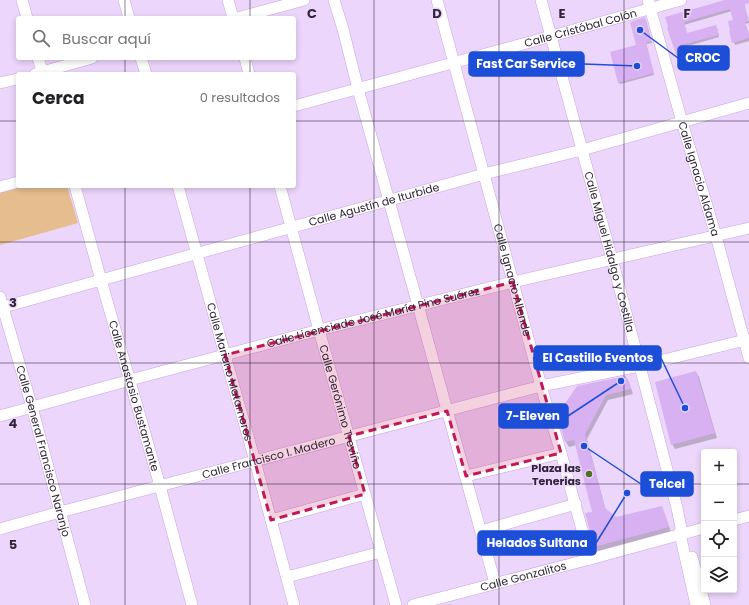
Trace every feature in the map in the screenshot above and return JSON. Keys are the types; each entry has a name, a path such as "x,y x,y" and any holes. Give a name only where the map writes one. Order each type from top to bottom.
{"street":[{"path":"22,0 26,16"},
{"path":"124,0 128,16"},
{"path":"228,0 232,16"},
{"path":"244,16 304,0"},
{"path":"334,0 495,583"},
{"name":"Calle Ignacio Allende","path":"438,0 541,386 576,504 590,559"},
{"name":"Calle Miguel Hidalgo y Costilla","path":"541,0 612,259 682,532"},
{"name":"Calle Cristóbal Colón","path":"296,105 552,36 649,4 681,0"},
{"name":"Calle Ignacio Aldama","path":"649,4 682,122 747,340 749,358"},
{"path":"38,60 40,72"},
{"path":"43,72 85,60"},
{"path":"142,60 145,72"},
{"path":"246,60 248,72"},
{"path":"0,83 16,79"},
{"name":"Calle Agustín de Iturbide","path":"1,304 101,280 484,174 582,150 749,103"},
{"path":"0,187 16,183"},
{"name":"Calle Anastasio Bustamante","path":"76,188 192,605"},
{"name":"Calle Mariano Matamoros","path":"179,188 294,605"},
{"name":"Calle Gerónimo Treviño","path":"281,188 396,605"},
{"name":"Calle Licenciado José María Pino Suárez","path":"0,416 319,330 513,282 749,228"},
{"name":"Calle General Francisco Naranjo","path":"1,304 32,407 85,605"},
{"name":"Calle Francisco I. Madero","path":"0,529 541,386 639,366 747,340"},
{"path":"466,476 561,452"},
{"path":"271,520 365,494"},
{"path":"481,531 576,504"},
{"path":"737,519 749,516"},
{"name":"Calle Gonzalitos","path":"413,605 448,600 495,583 590,559 682,532 701,529"},
{"path":"682,532 705,605"},
{"path":"682,532 696,605"},
{"path":"287,577 381,552"}],"highlighted area":[{"path":"513,282 561,453 466,476 447,411 349,436 365,494 271,520 225,355"}],"shaded area":[{"path":"16,188 68,188 78,223 0,245 0,192"}],"building":[{"path":"725,0 749,0 749,3 744,5 749,21 745,22 749,38 732,43 728,21 733,20 730,9 684,22 687,33 716,25 719,35 681,45 685,58 678,60 667,28 665,17"},
{"path":"645,17 651,41 646,42 654,73 618,83 610,52 636,45 630,22"},
{"path":"696,371 715,433 671,445 655,382"},
{"name":"Plaza las Tenerias","path":"626,376 631,389 606,395 585,434 605,508 616,517 662,506 669,527 594,547 585,513 592,512 574,440 565,442 557,415 577,386"}],"place":[{"name":"CROC","path":"640,30"},
{"name":"Fast Car Service","path":"637,66"},
{"name":"7-Eleven","path":"621,381"},
{"name":"El Castillo Eventos","path":"685,408"},
{"name":"Telcel","path":"584,446"},
{"name":"Plaza las Tenerias","path":"589,474"},
{"name":"Helados Sultana","path":"627,493"}]}
